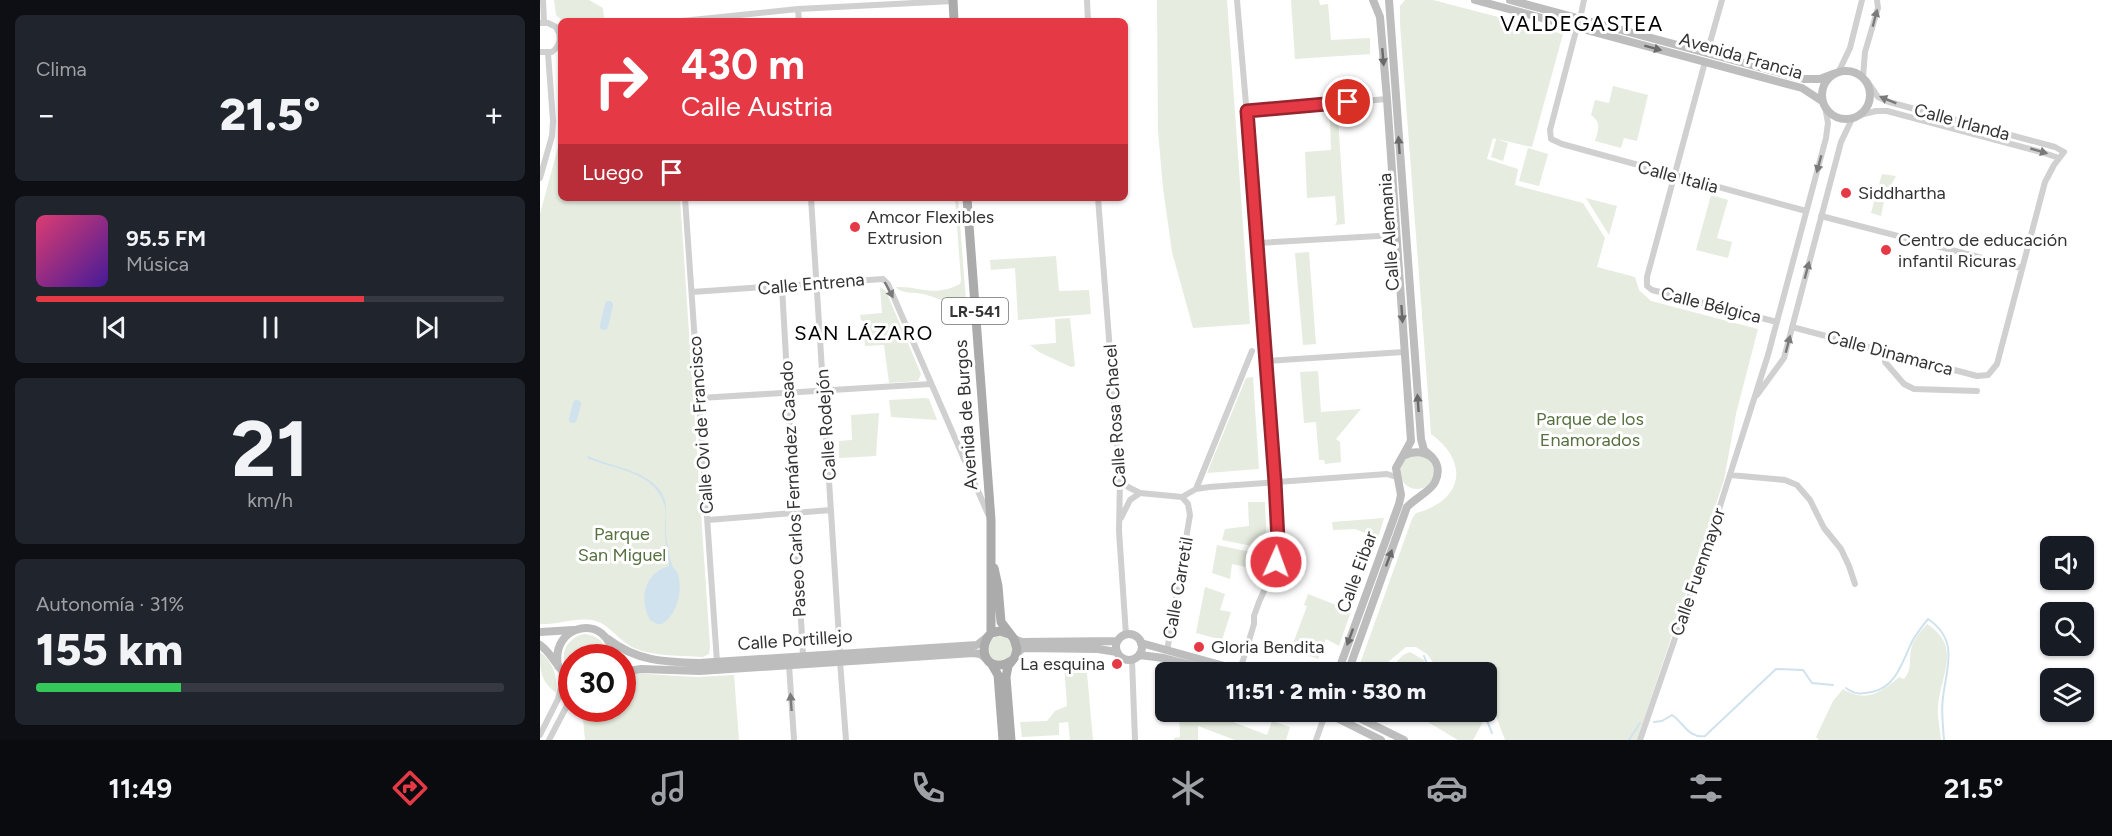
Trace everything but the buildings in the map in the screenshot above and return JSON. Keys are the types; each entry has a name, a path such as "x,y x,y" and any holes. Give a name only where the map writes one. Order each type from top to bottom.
{"main road":[{"path":"953,0 954,18"},
{"name":"Calle Alemania","path":"1373,0 1380,17 1411,441 1403,457"},
{"name":"Calle Alemania","path":"1389,0 1421,439 1424,450 1432,457"},
{"name":"Avenida Francia","path":"1475,0 1707,53 1804,79 1820,79 1836,72"},
{"name":"Avenida Francia","path":"1510,0 1705,62 1802,88 1824,104"},
{"path":"1847,70 1856,72 1865,79 1870,90 1870,99 1866,108 1856,117 1837,117 1824,104 1823,86 1836,72 1847,70"},
{"name":"Avenida de Burgos","path":"967,201 991,520 989,635"},
{"path":"1410,452 1421,452 1432,457 1438,472 1432,487 1425,492 1408,491 1395,476 1403,457 1410,452"},
{"name":"Calle Eibar","path":"1342,662 1399,504 1401,495 1395,476"},
{"name":"Calle Eibar","path":"1352,662 1407,507 1425,492"},
{"name":"Avenida de Burgos","path":"992,557 998,586 999,616 1012,637"},
{"name":"Calle Portillejo","path":"576,630 592,628 618,647 637,656 669,662 717,662 803,656 973,653 980,654 989,661"},
{"path":"540,632 576,630"},
{"path":"560,644 567,635 576,630"},
{"path":"989,635 1000,631 1022,642 1117,641 1126,635 1135,636 1141,643 1209,662"},
{"name":"Calle Portillejo","path":"636,670 700,671 789,665 840,657 977,645 989,635"},
{"name":"LR-541","path":"989,635 983,649 998,675 1003,740"},
{"name":"LR-541","path":"1011,740 1006,677 1008,666 1017,649 1012,637"},
{"path":"608,639 610,644"},
{"path":"1117,641 1117,652 1123,659 1164,658 1179,662"},
{"path":"1135,657 1141,649 1141,643"},
{"path":"540,645 549,652 558,666"},
{"path":"989,661 1003,665 1023,648 1070,648 1117,652"},
{"path":"558,650 558,666"},
{"path":"1347,722 1381,740"},
{"path":"1367,722 1404,740"}],"street":[{"path":"543,0 542,23 556,27 558,31"},
{"path":"711,18 798,9 953,0"},
{"path":"1087,0 1088,18"},
{"path":"1237,0 1258,243 1278,555 1256,609 1245,662"},
{"path":"1578,23 1584,0"},
{"path":"1707,53 1722,0"},
{"path":"1836,72 1850,48 1862,0"},
{"path":"1865,79 1866,52 1878,8 1877,0"},
{"path":"798,9 799,18"},
{"name":"Calle Italia","path":"1578,23 1550,130 1551,139 1675,176 1806,211"},
{"path":"540,178 552,136 553,121 544,53 552,51 558,45"},
{"path":"1675,176 1705,62"},
{"name":"Calle Irlanda","path":"1856,117 1876,111 1887,111 2059,158 2064,152 2055,147 1889,102 1878,97 1865,79"},
{"path":"1247,111 1387,99"},
{"name":"Calle Fuenmayor","path":"1640,740 1768,355 1826,138 1828,123 1824,104"},
{"name":"Calle Fuenmayor","path":"1752,403 1782,361 1841,142 1856,117"},
{"path":"1821,216 2022,268 2045,182 2059,158"},
{"name":"Calle Bélgica","path":"1675,176 1647,277 1647,286 1652,290 1777,322"},
{"name":"Calle Ovi de Francisco","path":"685,201 717,662"},
{"name":"Calle Rodejón","path":"811,201 846,740"},
{"name":"Calle Rosa Chacel","path":"1098,201 1120,479 1119,531 1126,635"},
{"path":"1258,243 1396,235"},
{"name":"Calle Dinamarca","path":"1792,327 1977,376 1988,375 1997,364 2022,268"},
{"name":"Calle Entrena","path":"692,292 883,279 888,284 991,520"},
{"name":"Paseo Carlos Fernández Casado","path":"782,287 803,656"},
{"path":"1196,489 1252,351"},
{"path":"1885,351 1885,362 1904,384 1914,389 1977,392"},
{"path":"1266,360 1404,352"},
{"path":"1768,355 1770,360 1782,361"},
{"path":"700,398 931,384"},
{"path":"1730,475 1785,480 1797,485 1810,500 1824,528 1841,549 1855,584"},
{"path":"1120,479 1128,487 1140,493 1182,498 1196,489 1275,482 1395,476"},
{"path":"1119,531 1122,516 1130,500 1140,493"},
{"name":"Calle Carretil","path":"1167,651 1190,509 1182,498"},
{"path":"708,520 831,510"},
{"path":"1135,657 1135,740"},
{"path":"789,665 794,740"},
{"path":"540,735 558,699"},
{"path":"549,740 558,722"},
{"path":"1316,740 1322,722"}],"green space":[{"path":"554,0 589,0 603,8 604,18 560,18 556,15"},
{"path":"1157,0 1227,0 1250,324 1193,328 1172,252 1163,188 1158,131"},
{"path":"1291,0 1319,0 1320,5 1328,4 1331,40 1370,38 1370,54 1295,59"},
{"name":"Parque de los Enamorados","path":"1405,0 1433,0 1563,34 1532,147 1497,139 1508,143 1503,161 1491,157 1496,139 1493,138 1487,159 1518,169 1515,185 1583,203 1605,238 1597,267 1635,277 1639,290 1651,301 1758,329 1736,414 1724,480 1637,740 1505,740 1497,719 1497,662 1433,662 1427,654 1416,647 1406,647 1388,662 1361,662 1412,519 1416,513 1444,500 1456,480 1456,468 1452,456 1431,434 1400,6"},
{"path":"1613,86 1648,95 1637,141 1624,138 1621,148 1595,141 1598,124 1591,115 1595,100 1609,103"},
{"path":"1338,118 1345,224 1335,225 1337,221 1335,196 1307,198 1305,152 1331,150 1330,119"},
{"name":"Parque San Miguel","path":"558,147 558,201 680,201 709,654 703,657 642,651 636,649 636,644 628,644 606,626 596,621 540,624 540,214"},
{"path":"1528,148 1548,154 1539,186 1519,181"},
{"path":"1882,174 1896,176 1885,196 1881,216 1871,213"},
{"path":"1711,195 1728,200 1717,238 1732,242 1728,258 1696,250"},
{"path":"1586,198 1617,206 1609,235"},
{"path":"955,201 958,201 967,314 935,298 904,292 896,287 934,291 960,284"},
{"path":"1309,252 1316,344 1303,345 1295,253"},
{"path":"1056,256 1059,291 1089,290 1091,314 1018,320 1015,268 991,270 990,260"},
{"path":"880,287 886,291 921,374 918,381 889,383 884,345 865,346 863,321 860,315 882,313"},
{"path":"1070,318 1075,366 1071,367 1039,352 1030,345 1056,343 1055,319"},
{"path":"1318,371 1321,412 1361,409 1336,439 1340,442 1341,462 1325,464 1324,460 1319,460 1316,422 1304,423 1300,372"},
{"path":"1253,377 1259,469 1207,473 1246,378"},
{"path":"929,399 937,420 891,417 889,400"},
{"path":"879,413 876,456 839,458 839,441 852,440 851,415"},
{"path":"1417,455 1429,460 1434,472 1429,484 1417,489 1405,484 1400,472 1405,460"},
{"path":"1248,502 1265,502 1267,549 1222,540 1225,529 1249,526"},
{"path":"1384,518 1378,538 1355,529 1333,530 1332,522"},
{"path":"1217,545 1265,555 1260,570 1232,564 1230,579 1212,573"},
{"path":"1205,587 1225,594 1220,610 1231,612 1222,640 1196,633"},
{"path":"1308,594 1351,611 1339,646 1326,639 1318,659 1291,649 1307,606 1304,605"},
{"path":"1927,624 1938,633 1947,651 1938,706 1941,740 1819,740 1816,737 1833,701 1843,689 1866,696 1886,688 1899,677 1904,679 1907,676 1913,642"},
{"path":"585,634 594,636 603,644 568,644 578,636"},
{"path":"1000,636 1009,640 1013,649 1009,658 1000,662 991,658 987,649 991,640"},
{"path":"540,652 554,670 556,693 542,675"},
{"path":"1410,652 1424,662 1396,662"},
{"path":"1086,662 1093,740 1070,740 1068,722 1059,723 1059,735 1022,737 1020,722 1047,721 1055,711 1067,706 1064,663"},
{"path":"636,673 696,677 734,675 739,740 585,740 583,722 636,722"},
{"path":"1179,722 1233,722 1267,735 1272,722 1290,727 1286,740 1235,740 1198,726 1198,740 1174,740 1180,737"},
{"path":"1428,722 1483,722 1473,740 1458,740"}],"water":[{"path":"588,456 625,469 651,481 662,493 666,510 660,495 653,486 633,474 587,458"},
{"path":"666,510 667,543 672,565 678,574 680,588 678,602 672,615 662,624 657,624 650,620 646,612 644,595 649,580 654,574 669,566 665,538"}],"waterway":[{"path":"604,326 609,305"},
{"path":"573,419 577,404"},
{"path":"1846,688 1856,693 1865,693 1881,689 1888,684 1899,671 1914,638 1928,619 1944,636 1949,654 1942,708 1944,740"},
{"path":"1424,656 1426,662"},
{"path":"1654,722 1662,721 1672,715 1690,733 1705,736 1776,669 1803,670 1812,683 1833,685"},
{"path":"1488,722 1492,733"},
{"path":"1629,740 1640,723"}],"place":[{"name":"Siddhartha","path":"1846,193"},
{"name":"Amcor Flexibles Extrusion","path":"855,227"},
{"name":"Centro de educación infantil Ricuras","path":"1886,250"},
{"name":"Gloria Bendita","path":"1199,647"},
{"name":"La esquina","path":"1117,664"}],"district":[{"name":"VALDEGASTEA","path":"1582,24"},
{"name":"SAN LÁZARO","path":"864,333"}],"route":[{"path":"1276,562 1278,540 1275,482 1247,111 1348,102"}]}
